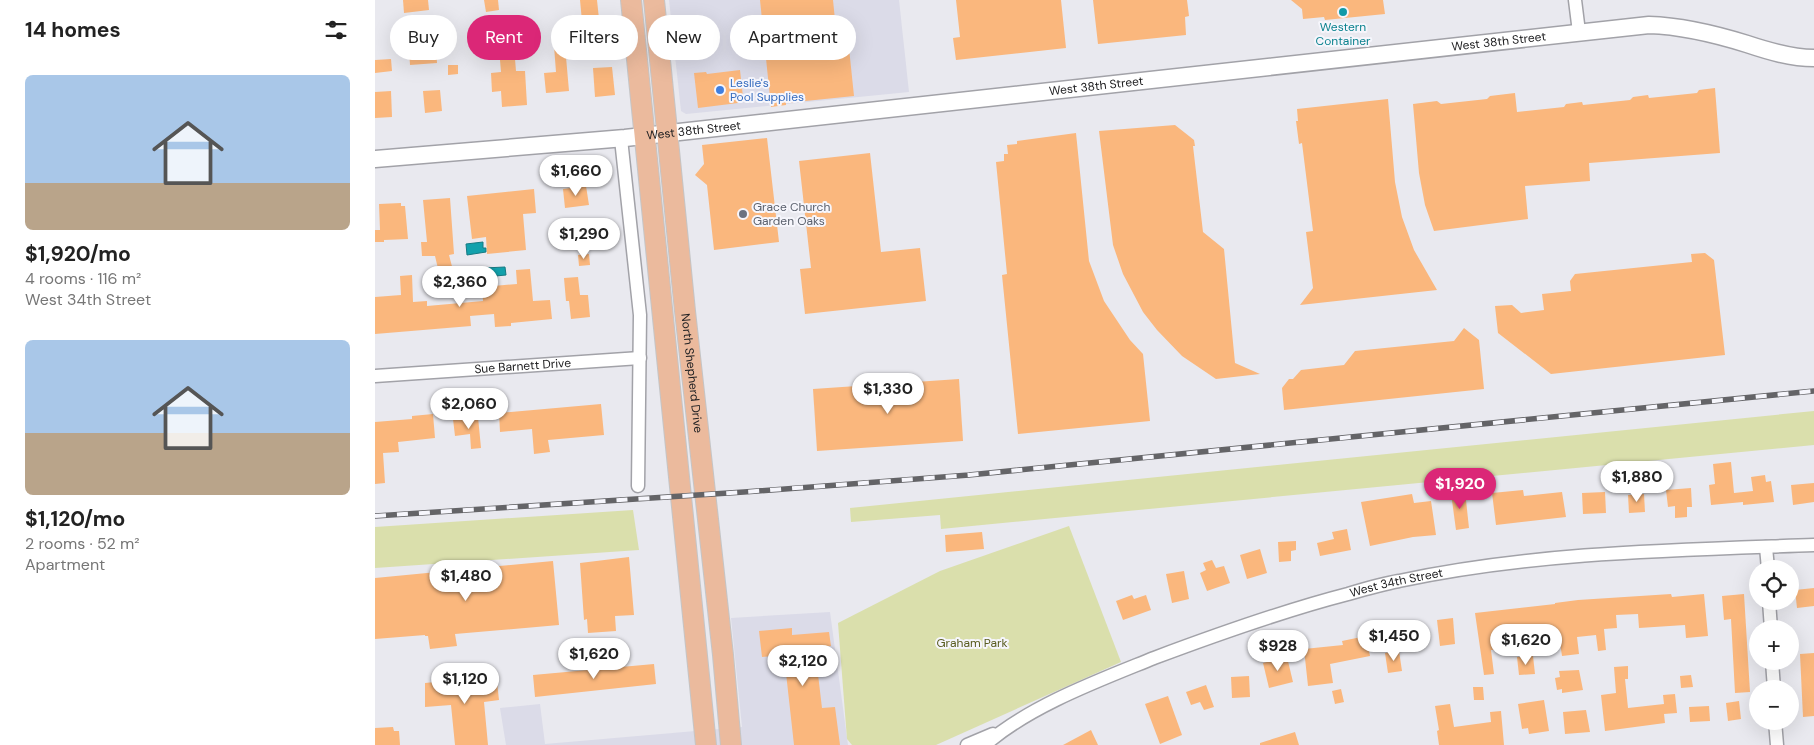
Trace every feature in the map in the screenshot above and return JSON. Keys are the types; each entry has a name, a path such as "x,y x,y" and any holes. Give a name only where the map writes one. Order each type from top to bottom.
{"main road":[{"name":"North Shepherd Drive","path":"631,0 706,745"},
{"name":"North Shepherd Drive","path":"654,0 731,745"}],"street":[{"path":"1575,0 1579,32"},
{"name":"West 38th Street","path":"375,159 621,139 1579,32 1649,26 1672,26 1693,30 1782,54 1814,58"},
{"path":"621,139 640,315 638,486"},
{"name":"Sue Barnett Drive","path":"375,376 640,358"},
{"name":"West 34th Street","path":"985,745 1004,730 1043,707 1107,677 1196,642 1299,608 1398,581 1479,567 1562,557 1814,545"},
{"path":"1767,547 1768,560"},
{"name":"West 34th Street","path":"967,745 1004,730"},
{"path":"1776,730 1777,745"}],"shaded area":[{"path":"669,0 899,0 909,92 686,114 681,111 675,60 720,60 720,15 671,15"},
{"path":"830,612 848,745 506,745 500,708 540,704 545,744 742,727 731,618"}],"green space":[{"path":"1814,411 1814,445 941,529 940,515 851,522 850,508"},
{"path":"633,510 639,550 375,568 375,527"},
{"name":"Graham Park","path":"1069,526 1121,662 936,745 852,745 847,739 838,623 940,571"}],"water":[{"path":"483,242 483,248 486,248 486,252 467,255 466,244"},
{"path":"505,267 506,275 485,277 484,268"}],"building":[{"path":"403,0 428,0 429,10 404,13"},
{"path":"484,0 498,0 499,10 486,12"},
{"path":"580,0 597,0 599,15 581,15"},
{"path":"760,0 833,0 834,15 762,15"},
{"path":"956,0 1061,0 1066,48 956,60 953,38 960,37"},
{"path":"1093,0 1187,0 1189,16 1185,17 1186,35 1098,44"},
{"name":"Western Container","path":"1291,0 1383,0 1385,14 1325,20 1324,17 1303,19 1302,9"},
{"path":"390,59 392,71 375,73 375,60"},
{"path":"410,60 437,60 437,63 410,65"},
{"path":"500,60 515,60 516,71 525,71 527,105 502,107 501,91 492,92 491,73 501,72"},
{"path":"555,60 566,60 569,91 546,93 544,73 556,72"},
{"path":"766,60 850,60 854,96 786,103 786,105 771,107"},
{"path":"448,65 458,65 458,74 448,75"},
{"path":"612,67 615,95 595,97 593,68"},
{"name":"Leslie's Pool Supplies","path":"740,70 743,97 738,103 698,108 694,73 706,72 707,74"},
{"path":"1715,88 1720,153 1589,163 1590,181 1525,186 1528,219 1434,231 1425,205 1419,173 1413,104 1437,101 1441,104 1487,99 1490,96 1515,93 1517,112 1564,107 1566,104 1582,102 1583,105 1630,100 1633,97 1648,95 1649,98 1697,93 1699,90"},
{"path":"440,90 442,111 425,113 423,91"},
{"path":"391,91 392,117 375,118 375,92"},
{"path":"1388,99 1395,182 1402,217 1414,250 1437,290 1300,305 1313,288 1306,232 1313,231 1302,143 1299,144 1296,121 1298,121 1297,109"},
{"path":"1175,125 1194,140 1195,146 1193,146 1203,232 1224,249 1235,363 1260,374 1216,379 1182,356 1143,312 1123,274 1113,245 1099,131"},
{"path":"1076,133 1089,261 1104,301 1130,340 1143,354 1150,421 1018,434 1002,275 1007,274 996,162 1004,161 1004,154 1008,154 1007,145 1017,144 1017,141"},
{"name":"Grace Church Garden Oaks","path":"767,138 779,242 714,250 707,185 695,175 704,164 702,145"},
{"path":"870,153 881,252 920,248 926,301 805,314 800,269 811,268 799,161"},
{"path":"586,186 589,205 565,208 563,189"},
{"path":"534,189 536,213 523,214 526,250 487,254 486,237 472,239 467,196"},
{"path":"450,198 454,254 449,255 455,278 441,281 435,256 422,256 421,242 427,242 423,200"},
{"path":"401,203 401,206 405,206 408,239 375,242 375,230 380,230 379,204"},
{"path":"1705,253 1714,260 1725,355 1551,374 1498,333 1495,306 1512,305 1521,313 1544,310 1542,294 1571,291 1570,281 1575,274 1692,262 1691,254"},
{"path":"589,254 590,265 579,266 578,255"},
{"path":"530,269 533,301 550,300 552,319 511,323 511,326 495,327 494,314 470,316 471,326 375,334 375,297 401,295 400,276 412,275 413,302 427,301 427,306 483,301 482,287 517,284 516,270"},
{"path":"578,277 580,295 588,295 590,317 571,319 569,301 566,301 564,278"},
{"path":"1464,328 1479,340 1484,389 1284,410 1282,388 1289,379 1293,379 1301,370 1344,365 1355,351 1454,341"},
{"path":"959,379 963,441 817,451 813,389"},
{"path":"601,404 604,435 548,440 550,452 534,454 532,429 500,432 499,413"},
{"path":"433,414 435,438 398,442 399,452 383,453 385,483 375,484 375,422 412,419 412,416"},
{"path":"478,417 481,448 471,449 470,434 455,436 453,419"},
{"path":"1731,462 1734,493 1753,491 1751,477 1765,475 1766,482 1771,481 1774,502 1743,505 1743,502 1711,505 1709,485 1715,484 1713,464"},
{"path":"1814,483 1814,502 1793,505 1791,485"},
{"path":"1691,488 1692,507 1687,507 1687,517 1675,518 1675,506 1668,507 1666,490"},
{"path":"1523,490 1524,496 1562,492 1566,517 1496,525 1492,493"},
{"path":"1465,491 1469,528 1456,530 1451,493"},
{"path":"1605,492 1606,513 1583,514 1582,493"},
{"path":"1412,494 1414,503 1431,501 1436,535 1413,537 1370,546 1361,502"},
{"path":"1644,494 1645,512 1629,513 1628,495"},
{"path":"1347,529 1351,550 1320,556 1317,543 1334,539 1332,532"},
{"path":"982,532 984,549 946,552 945,535"},
{"path":"1296,541 1296,550 1291,551 1291,561 1279,562 1278,542"},
{"path":"1260,549 1267,573 1247,579 1240,555"},
{"path":"629,557 634,615 615,616 616,631 588,633 587,619 584,620 580,563"},
{"path":"1212,560 1216,568 1224,566 1230,583 1207,591 1200,573 1206,570 1203,563"},
{"path":"553,561 559,625 455,634 457,646 430,649 428,636 425,635 375,639 375,578"},
{"path":"1184,571 1189,599 1172,603 1166,574"},
{"path":"1814,588 1814,606 1799,608 1799,590"},
{"path":"1671,594 1672,597 1704,594 1708,636 1686,638 1685,625 1639,628 1638,614 1616,615 1617,628 1604,629 1606,650 1598,651 1596,635 1577,637 1579,654 1562,656 1558,629 1534,632 1535,637 1500,641 1501,649 1491,650 1494,674 1484,675 1475,613 1578,600"},
{"path":"1744,594 1749,692 1735,693 1731,619 1724,620 1722,596"},
{"path":"1132,595 1134,599 1146,595 1151,610 1123,620 1116,601"},
{"path":"1453,618 1455,644 1440,646 1437,620"},
{"path":"1412,627 1416,644 1396,648 1393,631"},
{"path":"792,628 792,635 829,632 831,646 794,650 795,668 817,666 822,708 835,707 840,745 794,745 784,655 762,657 759,631"},
{"path":"1366,636 1370,656 1330,664 1333,683 1308,686 1304,649 1343,645 1342,641"},
{"path":"1399,651 1402,671 1388,673 1385,653"},
{"path":"1814,653 1814,716 1803,717 1800,654"},
{"path":"1533,656 1535,674 1519,675 1517,657"},
{"path":"1287,657 1293,682 1269,688 1263,663"},
{"path":"654,664 656,684 535,697 533,675"},
{"path":"1628,666 1628,679 1625,679 1628,708 1664,704 1663,695 1675,694 1677,713 1664,714 1665,723 1605,731 1601,695 1616,693 1614,667"},
{"path":"1579,670 1583,690 1562,693 1562,689 1557,690 1555,678 1560,677 1559,671"},
{"path":"496,673 499,700 484,702 488,745 455,745 451,705 425,707 425,683 435,682 434,680"},
{"path":"1691,675 1693,687 1681,688 1680,676"},
{"path":"1249,676 1250,697 1232,698 1231,677"},
{"path":"1206,685 1214,707 1204,710 1200,702 1191,705 1186,692"},
{"path":"1473,687 1483,687 1484,700 1474,700"},
{"path":"1341,689 1344,702 1335,704 1332,691"},
{"path":"1168,696 1182,735 1160,744 1145,704"},
{"path":"1544,700 1549,731 1529,734 1528,728 1522,729 1518,704"},
{"path":"1739,701 1741,719 1728,721 1726,703"},
{"path":"1450,704 1454,727 1491,722 1490,712 1501,711 1504,745 1439,745 1437,731 1439,730 1435,706"},
{"path":"1709,706 1710,721 1690,722 1689,707"},
{"path":"1586,710 1590,732 1565,734 1563,712"},
{"path":"393,727 394,731 399,731 400,745 375,745 375,728"},
{"path":"1091,730 1098,745 1063,745"},
{"path":"1295,732 1299,745 1260,745 1260,743"}],"railway":[{"path":"375,516 969,475 1814,391"}],"place":[{"name":"Western Container","path":"1343,12"},
{"name":"Leslie's Pool Supplies","path":"720,90"},
{"name":"Grace Church Garden Oaks","path":"743,214"}]}
